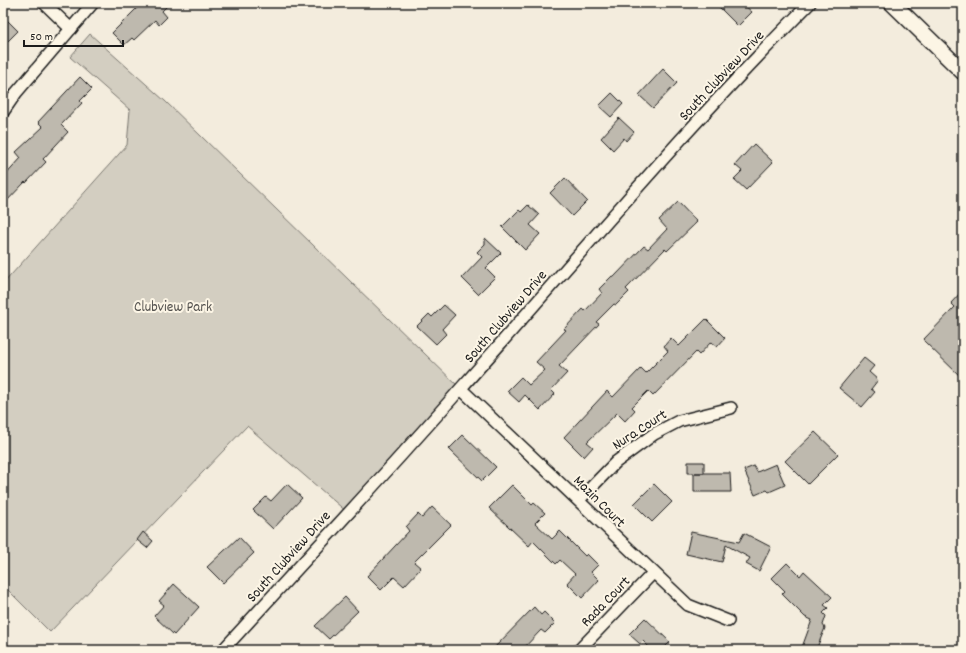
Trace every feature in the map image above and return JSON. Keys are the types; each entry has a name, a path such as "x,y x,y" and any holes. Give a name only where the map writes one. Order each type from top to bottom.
{"main road":[{"path":"892,3 963,72"}],"street":[{"path":"44,3 71,29"},
{"path":"3,112 16,93 93,3"},
{"name":"South Clubview Drive","path":"223,650 461,389 619,208 810,3"},
{"name":"Mazin Court","path":"461,389 579,500 688,606 728,621"},
{"name":"Nura Court","path":"579,500 616,462 654,434 679,421 731,408"},
{"name":"Rada Court","path":"579,650 653,573"}],"green space":[{"name":"Clubview Park","path":"90,34 165,101 461,389 348,513 247,426 50,632 3,585 3,284 127,145 130,110 70,57"}],"building":[{"path":"142,3 170,3 162,11 167,17 159,25 155,20 134,40 132,38 124,45 112,33"},
{"path":"715,3 742,3 752,12 738,26"},
{"path":"3,16 18,31 3,46"},
{"path":"663,69 677,83 653,108 639,95"},
{"path":"80,77 92,89 80,101 82,103 61,125 68,132 43,159 46,162 3,205 3,178 21,158 16,152 43,127 38,122"},
{"path":"612,93 623,104 611,117 599,106"},
{"path":"619,118 634,132 626,141 624,138 613,150 601,138"},
{"path":"754,144 773,162 746,190 734,179 742,171 735,165"},
{"path":"565,178 587,201 572,216 550,193"},
{"path":"678,202 697,222 667,251 665,249 626,289 629,292 616,305 614,304 596,322 599,324 559,366 567,373 551,390 555,394 540,410 525,395 519,402 507,391 521,377 529,385 545,370 536,362 566,330 564,329 583,309 585,311 602,293 599,289 612,276 614,277 644,246 648,249 667,229 659,220"},
{"path":"528,205 539,215 530,225 540,234 525,250 502,227 519,210 521,212"},
{"path":"485,238 501,253 486,268 495,277 478,294 462,278 482,257 477,252 485,244"},
{"path":"963,290 963,379 923,340 955,307 951,303"},
{"path":"444,305 455,315 442,329 446,334 436,344 417,326 429,314 432,317"},
{"path":"706,319 725,338 717,347 711,342 699,355 696,352 653,396 648,391 632,407 635,410 625,421 617,413 587,442 593,447 584,457 564,437 607,391 613,397 641,368 646,373 668,351 664,346 671,338 679,346"},
{"path":"864,358 874,366 869,372 878,380 871,389 875,392 862,407 839,388"},
{"path":"815,432 838,454 808,484 785,461"},
{"path":"463,435 496,467 482,481 449,449"},
{"path":"688,462 704,462 704,473 730,473 731,492 694,492 694,473 688,473"},
{"path":"776,464 785,485 769,492 767,490 755,495 744,470 754,466 757,472"},
{"path":"287,484 302,498 273,529 253,510 266,497 271,501"},
{"path":"654,484 672,502 652,522 634,504"},
{"path":"512,485 532,505 534,503 545,513 535,523 552,539 560,531 585,556 587,554 598,565 591,572 599,580 582,598 567,583 575,574 560,560 556,564 533,541 529,546 489,508"},
{"path":"432,507 451,525 414,562 421,568 404,586 394,577 381,590 367,576 409,531 406,527 418,514 422,518"},
{"path":"143,532 153,541 147,548 137,540"},
{"path":"691,532 739,542 744,533 771,547 759,571 746,564 750,558 726,545 722,562 686,554"},
{"path":"239,537 254,553 223,583 207,567"},
{"path":"787,563 800,576 804,571 832,597 824,605 828,608 823,613 826,616 823,625 825,628 816,650 801,650 812,620 805,617 782,594 785,591 772,578"},
{"path":"174,584 199,607 174,635 154,616 164,605 159,601"},
{"path":"345,597 358,611 329,639 315,626"},
{"path":"534,607 541,615 544,612 555,623 545,633 541,630 522,650 492,650"},
{"path":"645,618 670,642 662,650 652,650 643,641 640,644 629,634"}]}
